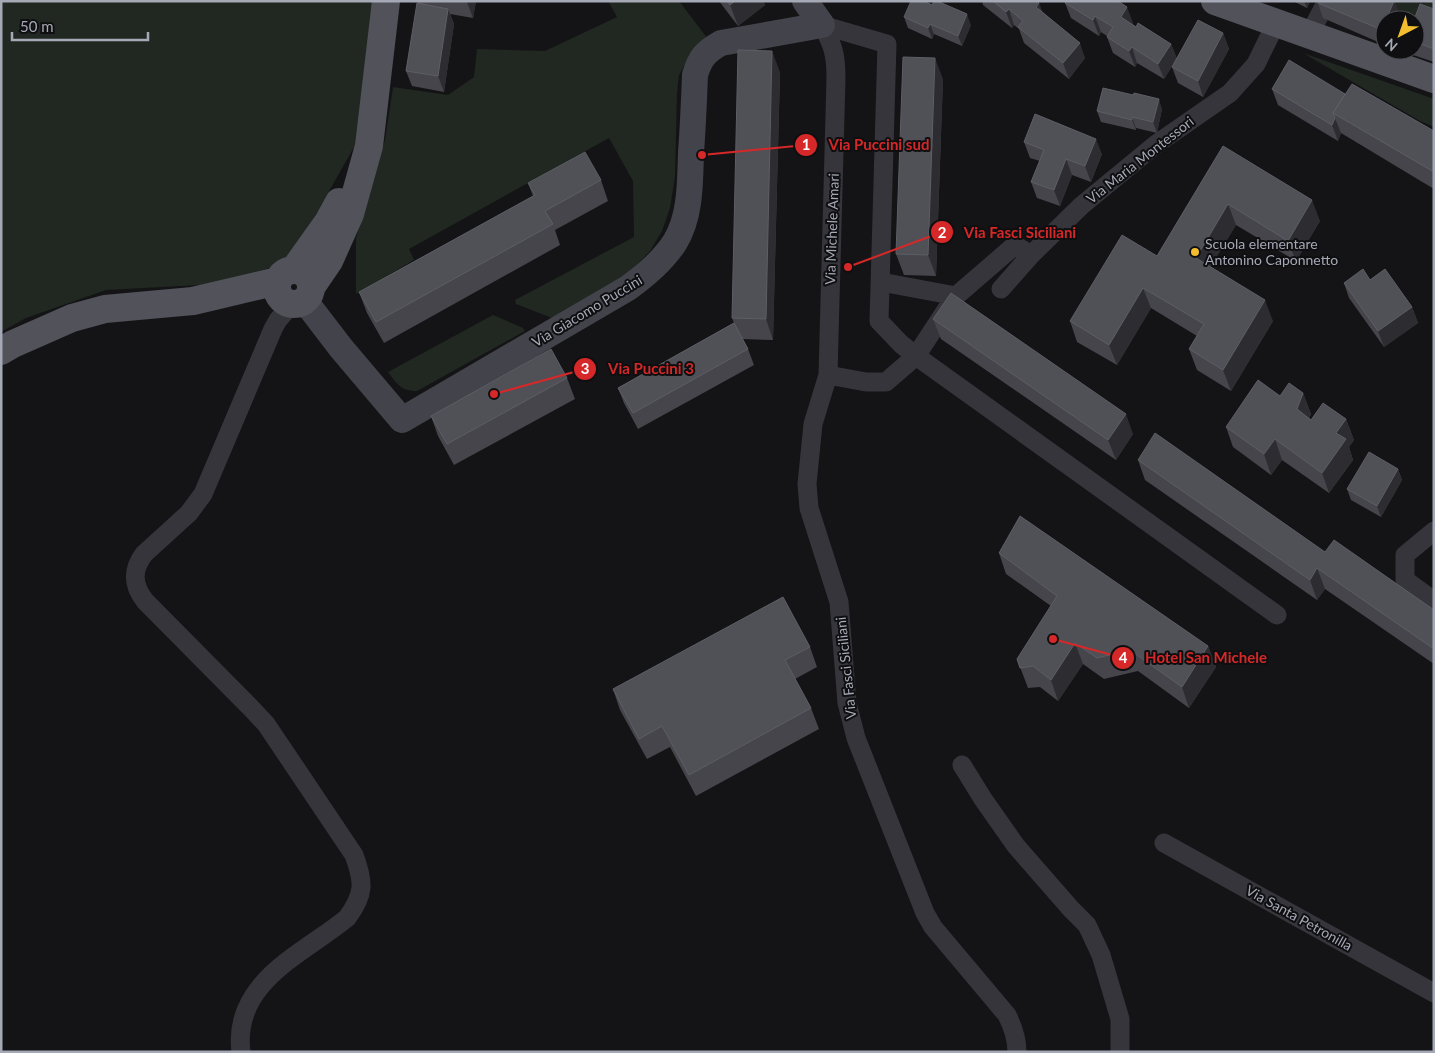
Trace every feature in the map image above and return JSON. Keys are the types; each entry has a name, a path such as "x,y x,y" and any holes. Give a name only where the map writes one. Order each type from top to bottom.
{"main road":[{"path":"1,351 57,324 105,309 193,301 221,308 294,291 328,222 369,146 386,1"},
{"name":"Via Michele Amari","path":"805,1 822,25"},
{"path":"1215,1 1434,79"},
{"name":"Via Giacomo Puccini","path":"294,291 402,420 628,288 644,276 661,260 675,242 685,217 689,196 695,75 699,63 708,50 721,42 822,25"}],"street":[{"path":"1309,34 1327,1"},
{"name":"Via Maria Montessori","path":"1001,289 1031,255 1082,206 1148,151 1230,93 1256,64 1276,23"},
{"path":"822,25 888,44 879,321 916,356 1277,615"},
{"name":"Via Michele Amari","path":"822,25 831,42 836,59 828,374"},
{"path":"828,374 866,382 886,382 916,356 956,296 1015,245 1031,255"},
{"path":"881,282 956,296"},
{"path":"241,1052 241,1029 245,1013 253,996 264,981 280,967 347,918 360,898 362,886 359,870 354,855 266,724 139,594 135,570 144,554 189,514 203,494 273,329 294,291"},
{"name":"Via Fasci Siciliani","path":"828,374 813,424 807,484 809,508 839,602 847,703 856,738 925,913 939,934 1007,1015 1013,1028 1017,1052"},
{"path":"1434,531 1405,555 1405,580 1434,601"},
{"path":"962,765 1016,846 1071,909 1088,925 1101,955 1120,1019 1120,1052"},
{"name":"Via Santa Petronilla","path":"1164,843 1434,993"}],"shaded area":[{"path":"1,1 379,1 358,140 289,262 218,284 106,290 26,318 1,332"},
{"path":"608,1 679,1 708,39 688,59 679,75 675,177 670,208 662,231 650,251 626,276 552,318 516,304 515,300 634,237 633,181 609,138 409,249 414,260 356,294 356,238 385,140 393,87 448,95 474,77 477,49 545,51 617,17"},
{"path":"1385,1 1422,1 1422,3 1434,1 1434,15 1425,17 1425,10 1398,10"},
{"path":"1303,53 1434,99 1434,127 1420,121"},
{"path":"493,315 523,328 525,331 417,391 403,388 388,372"}],"building":[{"path":"727,1 735,1 730,5"},
{"path":"911,1 924,1 932,5 934,1 937,1 967,14 958,36 930,24 928,28 904,17"},
{"path":"993,1 1037,1 1039,3 1036,7 1080,43 1063,63 1018,27 1023,21 1009,9 1006,12"},
{"path":"1066,1 1118,1 1127,7 1121,17 1136,27 1138,23 1171,44 1158,64 1132,47 1129,51 1107,37 1113,27 1095,16 1093,20 1065,3"},
{"path":"1318,1 1394,1 1390,10 1375,10 1375,27 1318,3"},
{"path":"417,3 448,9 438,76 406,71"},
{"path":"1420,4 1434,9 1434,49 1425,46 1425,10 1418,10"},
{"path":"1198,20 1223,33 1198,81 1172,67"},
{"path":"738,50 772,51 766,319 732,318"},
{"path":"903,57 935,58 928,255 896,254"},
{"path":"1289,60 1345,94 1333,113 1335,118 1332,125 1272,89"},
{"path":"1352,84 1434,131 1434,172 1333,113"},
{"path":"1103,88 1159,99 1153,122 1132,117 1132,120 1097,111"},
{"path":"1035,114 1096,139 1085,166 1066,159 1054,190 1031,182 1044,150 1024,142"},
{"path":"1223,146 1312,200 1288,241 1228,204 1196,258 1265,300 1223,370 1189,349 1204,324 1143,288 1109,345 1070,321 1122,235 1157,256"},
{"path":"585,152 601,180 545,211 553,224 376,322 359,292 535,195 528,183"},
{"path":"1363,269 1370,280 1385,269 1412,307 1378,331 1344,283"},
{"path":"951,293 1126,414 1108,440 933,319"},
{"path":"734,323 748,349 633,413 618,388"},
{"path":"551,349 567,378 447,444 431,416"},
{"path":"1258,380 1280,396 1289,383 1303,393 1297,409 1311,420 1323,403 1346,419 1336,433 1346,439 1322,473 1275,439 1264,454 1226,427"},
{"path":"1155,433 1325,552 1334,540 1434,610 1434,649 1317,568 1310,580 1138,460"},
{"path":"1369,452 1398,469 1377,506 1347,489"},
{"path":"1020,516 1208,646 1182,687 1130,650 1097,658 1075,643 1051,680 1033,666 1020,668 1017,659 1057,596 999,553"},
{"path":"783,597 810,647 785,660 811,708 689,775 662,726 639,739 613,689"}],"place":[{"name":"Via Puccini sud","path":"702,155"},
{"name":"Scuola elementare Antonino Caponnetto","path":"1195,252"},
{"name":"Via Fasci Siciliani","path":"848,267"},
{"name":"Via Puccini 3","path":"494,394"},
{"name":"Hotel San Michele","path":"1053,639"}]}
